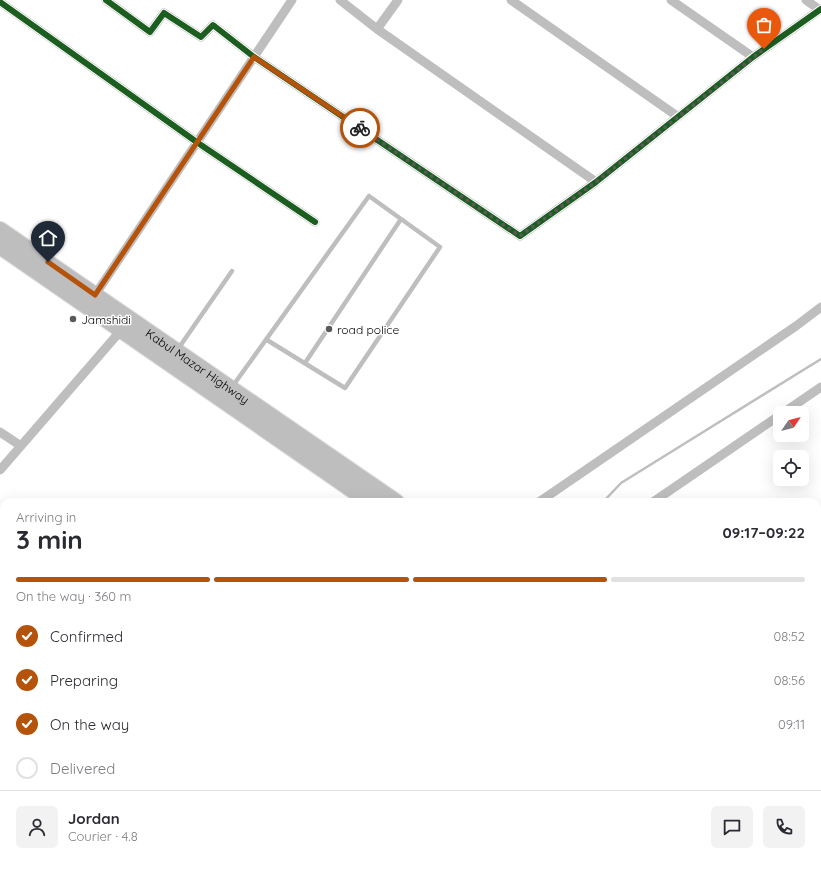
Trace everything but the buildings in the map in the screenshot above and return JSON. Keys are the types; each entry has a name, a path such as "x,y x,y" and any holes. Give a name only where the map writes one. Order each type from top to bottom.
{"highway":[{"name":"Kabul Mazar Highway","path":"0,230 95,295 126,325 176,351 390,498"},
{"name":"Kabul Mazar Highway","path":"0,246 126,325 364,498"}],"street":[{"path":"106,0 150,32 164,13 202,37 212,25 254,57 520,236 596,182 753,57 820,9 806,0"},
{"path":"95,295 198,143 292,0"},
{"path":"340,0 377,29 596,182"},
{"path":"377,29 398,0"},
{"path":"511,0 677,116"},
{"path":"671,0 753,57"},
{"path":"0,2 198,143 315,222"},
{"path":"545,498 796,326 821,307"},
{"path":"0,470 126,325"},
{"path":"793,406 821,387"},
{"path":"659,498 773,420"},
{"path":"0,432 21,446"}],"lane":[{"path":"232,389 267,340 370,196 440,247 345,388 267,340"},
{"path":"305,363 401,219"},
{"path":"176,351 232,271"}],"waterway":[{"path":"607,498 621,483 821,359"}],"cycle path":[{"path":"106,0 150,32 164,13 201,37 213,25 254,57 520,236 596,182 753,57 821,9"},
{"path":"0,2 198,143 315,222"}],"way so far":[{"path":"360,128 520,236 596,182 677,116 764,49"}],"place":[{"name":"Jamshidi","path":"73,319"},
{"name":"road police","path":"329,329"}],"route":[{"path":"48,262 95,295 198,143 254,57 360,128"}]}
